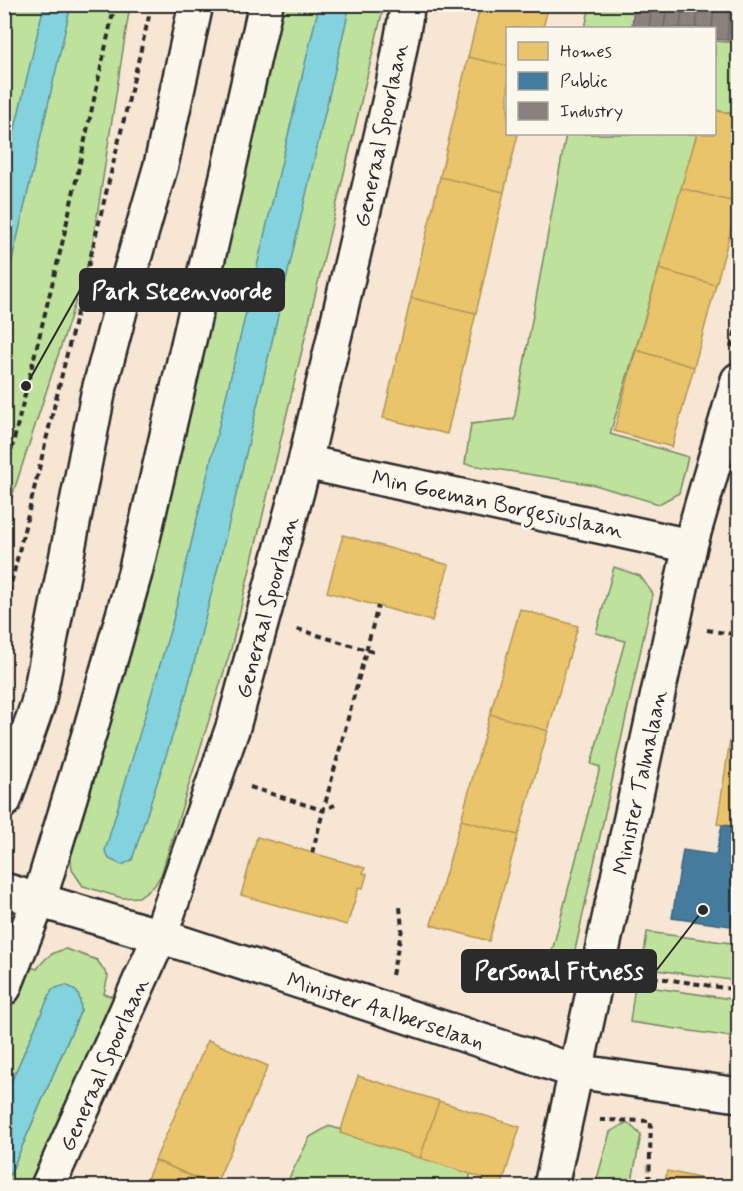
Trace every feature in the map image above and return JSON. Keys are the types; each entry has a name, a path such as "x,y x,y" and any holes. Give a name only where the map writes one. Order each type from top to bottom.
{"street":[{"path":"4,801 38,704 98,394 161,165 196,4"},
{"path":"4,988 39,900 135,573 266,4"},
{"name":"Generaal Spoorlaan","path":"48,1186 160,936 233,727 305,462 390,96 408,4"},
{"name":"Minister Talmalaan","path":"551,1186 690,546 733,368"},
{"name":"Min Goeman Borgesiuslaan","path":"305,462 690,546"},
{"name":"Minister Aalberselaan","path":"4,890 160,936 575,1071 738,1095"}],"path":[{"path":"4,14 9,4"},
{"path":"4,480 62,244 115,4"},
{"path":"4,613 152,4"},
{"path":"733,368 738,322"},
{"path":"312,853 378,606"},
{"path":"293,628 376,653"},
{"path":"248,786 322,810 335,805"},
{"path":"391,978 402,929 400,907"},
{"path":"598,969 738,990"},
{"path":"600,1120 651,1121 650,1186"}],"green space":[{"path":"5,5 130,5 91,254 5,518"},
{"path":"283,5 384,5 231,649 161,875 155,885 139,897 122,898 83,886 72,870 69,836 228,236"},
{"path":"590,5 636,5 634,27 585,27"},
{"path":"716,41 738,43 738,115 716,110"},
{"path":"566,135 697,135 610,434 688,457 679,493 659,504 595,485 465,464 471,424 514,419"},
{"path":"614,567 640,576 653,594 572,964 550,959 600,767 591,764 625,641 596,633"},
{"path":"647,932 738,944 738,981 642,968"},
{"path":"66,949 97,960 108,976 104,994 117,998 36,1186 5,1186 81,1010 52,990 5,1096 5,1010 23,965 37,969 50,956"},
{"path":"635,985 738,1000 738,1038 630,1022"},
{"path":"627,1122 641,1135 631,1186 595,1186 610,1132"},
{"path":"329,1126 471,1171 468,1186 285,1186 310,1137"}],"water":[{"path":"44,5 71,5 5,291 5,171"},
{"path":"319,5 350,5 241,475 187,691 132,860 122,865 109,859 105,851 172,624"},
{"path":"66,985 78,994 81,1010 5,1186 5,1096 52,989"}],"building: Homes":[{"path":"481,4 549,4 543,27 506,27 506,66 468,57"},
{"path":"468,57 506,66 506,135 518,135 504,192 440,177"},
{"path":"716,110 738,116 738,203 681,188 697,135 716,135"},
{"path":"440,177 504,192 476,313 411,298"},
{"path":"681,188 738,203 716,285 659,269"},
{"path":"659,269 716,285 694,367 636,350"},
{"path":"411,298 476,313 447,434 383,418"},
{"path":"636,350 694,367 672,447 614,431"},
{"path":"343,535 449,565 432,621 327,592"},
{"path":"520,609 578,626 548,731 490,714"},
{"path":"738,676 738,741 730,740"},
{"path":"490,714 548,731 518,835 461,820"},
{"path":"730,740 738,741 738,827 717,824"},
{"path":"461,820 518,835 489,941 431,925"},
{"path":"257,837 365,868 363,873 367,874 363,888 359,887 347,925 241,895"},
{"path":"208,1040 268,1066 215,1186 155,1160"},
{"path":"358,1076 439,1101 420,1158 340,1133"},
{"path":"439,1101 520,1127 502,1184 481,1186 483,1178 420,1158"},
{"path":"155,1160 214,1186 144,1186"},
{"path":"667,1171 726,1184 725,1186 664,1186"}],"building: Public":[{"path":"722,825 738,827 738,927 672,918 683,850 716,855"}],"building: Industry":[{"path":"634,4 652,4 649,27 632,27"},
{"path":"652,4 667,4 664,27 649,27"},
{"path":"667,4 683,4 680,27 664,27"},
{"path":"683,4 698,4 696,27 680,27"},
{"path":"698,4 714,4 712,27 696,27"},
{"path":"714,4 730,4 727,40 716,39 716,27 712,27"},
{"path":"730,4 738,5 738,42 727,40"}],"place":[{"name":"Park Steenvoorde","path":"26,386"},
{"name":"Personal Fitness","path":"703,910"}]}
